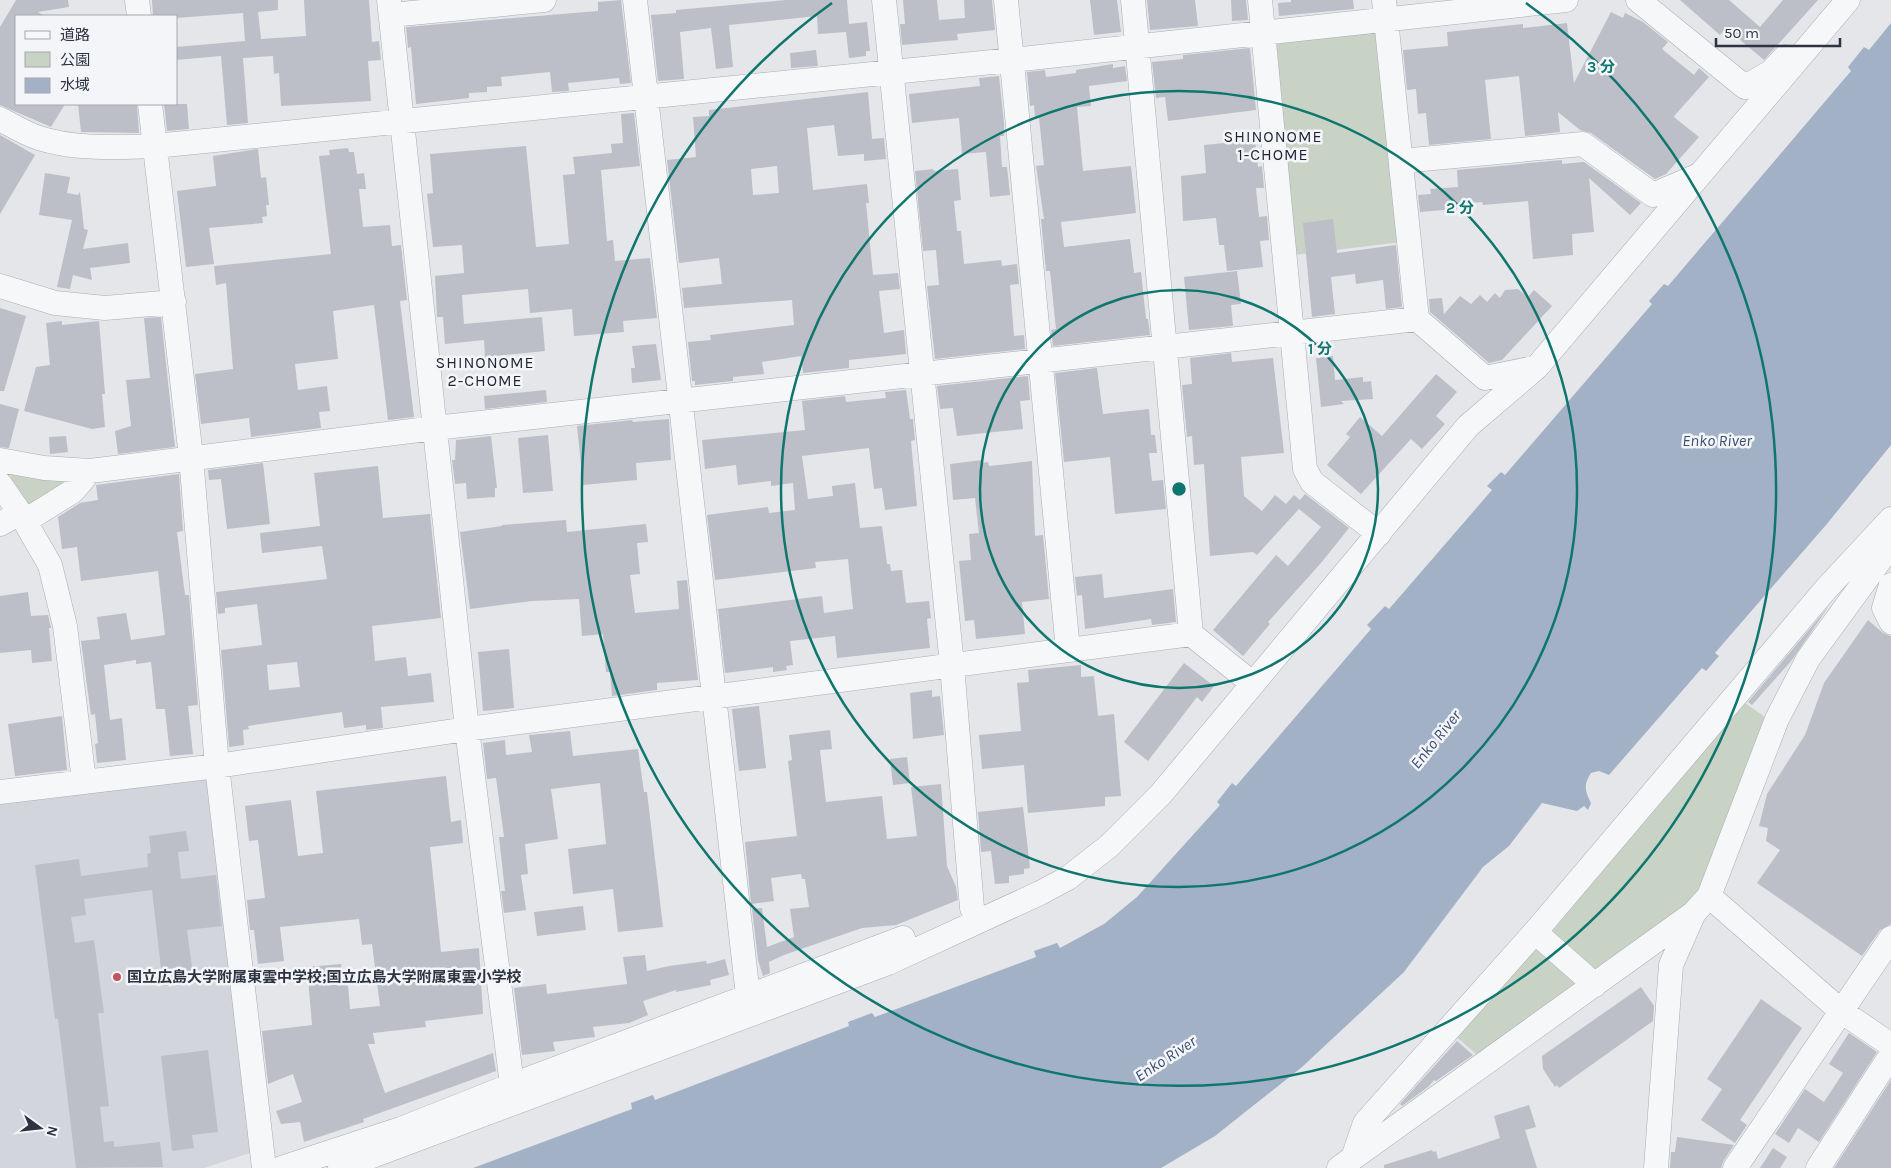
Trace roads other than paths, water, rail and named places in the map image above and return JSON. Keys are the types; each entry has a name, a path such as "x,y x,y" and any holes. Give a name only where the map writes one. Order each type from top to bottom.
{"street":[{"path":"137,0 139,15"},
{"path":"512,1085 467,729 390,7 544,0"},
{"path":"635,0 748,996"},
{"path":"884,0 952,666 972,908"},
{"path":"1006,0 1068,650"},
{"path":"1133,0 1191,634 1252,683"},
{"path":"1260,0 1305,469 1312,482 1378,534"},
{"path":"0,120 38,138 75,145 113,148 155,146 647,95 1012,60 1263,32 1385,10 1566,0"},
{"path":"1638,0 1745,86 1771,72 1802,40 1841,8"},
{"path":"282,1168 404,1136 885,955 1040,893 1068,878 1109,846 1161,794 1468,426 1537,367 1841,8"},
{"path":"1385,10 1417,319 1485,378 1537,367"},
{"path":"150,105 191,457 217,766 264,1168"},
{"path":"1400,161 1583,144 1653,195 1702,174"},
{"path":"0,286 55,303 106,308 174,302"},
{"path":"0,460 44,468 90,471 435,428 1417,319"},
{"path":"15,519 73,491 90,471"},
{"path":"0,484 15,519 50,565 65,626 84,781"},
{"path":"1346,1163 1365,1123 1535,932 1826,589 1891,519"},
{"path":"1656,1168 1671,966 1701,905 1776,719 1808,659 1891,545"},
{"path":"1891,586 1884,608 1891,622"},
{"path":"0,792 217,766 467,729 1191,634"},
{"path":"340,1168 512,1085 637,1048 748,996 885,955 972,908 1069,872 1068,878"},
{"path":"1346,1163 1595,984 1701,905"},
{"path":"1701,905 1841,1011 1891,1045"},
{"path":"1535,932 1595,984"},
{"path":"1734,1168 1891,938"},
{"path":"1818,1168 1891,1055"}],"water":[{"name":"Enko River","path":"1891,23 1891,445 1826,525 1715,653 1719,656 1706,671 1702,668 1609,775 1599,771 1591,773 1586,785 1586,791 1591,803 1588,810 1584,806 1577,811 1542,803 1509,846 1483,867 1404,972 1302,1067 1215,1136 1161,1168 473,1168 632,1109 631,1103 653,1095 655,1100 849,1026 848,1022 872,1013 875,1017 1036,957 1034,951 1057,943 1060,948 1104,924 1137,897 1220,805 1217,802 1232,783 1236,786 1371,629 1367,625 1385,606 1389,609 1492,490 1487,486 1501,472 1505,475 1652,304 1649,301 1664,284 1668,286 1851,71 1848,67 1864,47 1869,50"}],"place":[{"name":"国立広島大学附属東雲中学校;国立広島大学附属東雲小学校","path":"117,977"}],"district":[{"name":"SHINONOME 1-CHOME","path":"1273,145"},
{"name":"SHINONOME 2-CHOME","path":"485,371"}]}
